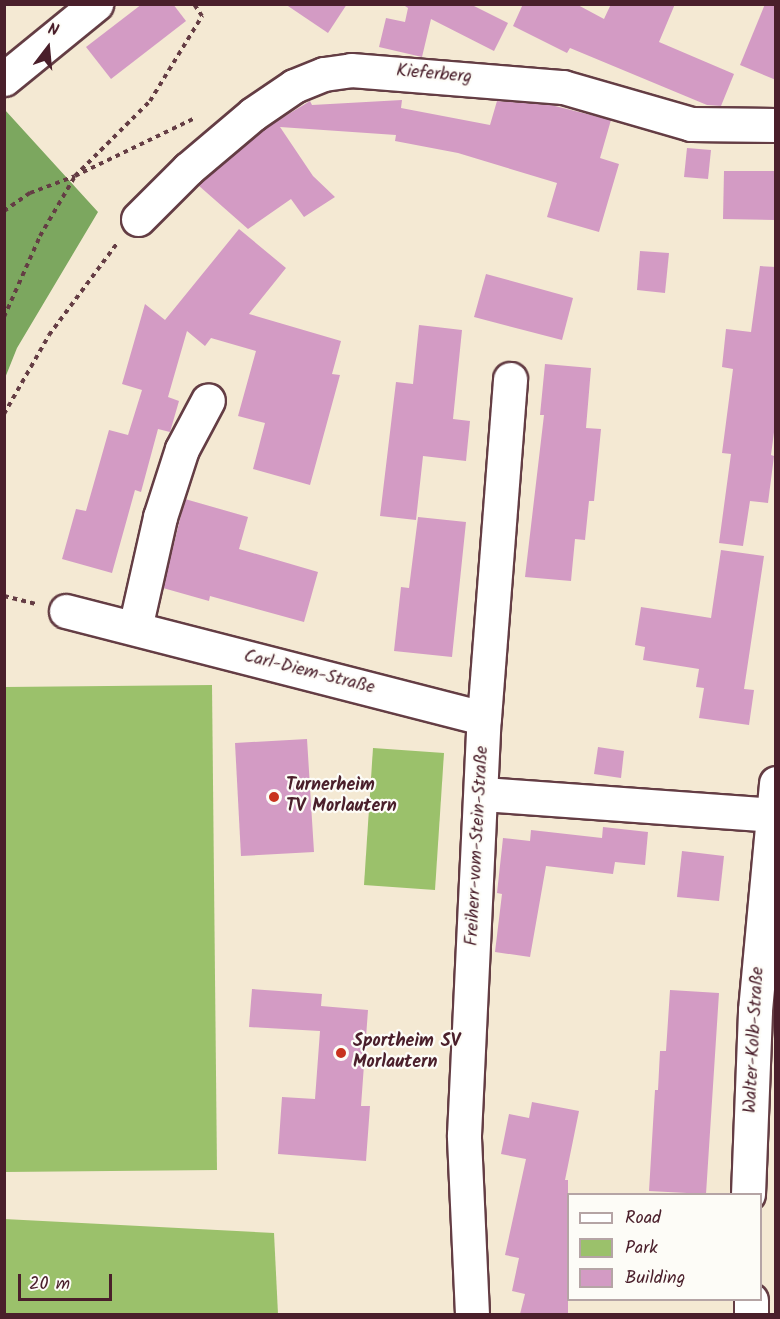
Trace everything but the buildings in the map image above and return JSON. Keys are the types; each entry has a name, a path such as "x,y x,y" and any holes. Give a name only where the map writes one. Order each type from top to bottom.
{"street":[{"path":"4,79 96,4"},
{"name":"Kieferberg","path":"138,219 188,169 253,114 294,86 324,74 351,70 563,87 691,124 776,125"},
{"name":"Freiherr-vom-Stein-Straße","path":"472,1314 464,1135 484,718 510,379"},
{"path":"135,628 160,518 179,458 208,400"},
{"name":"Carl-Diem-Straße","path":"66,611 484,718"},
{"name":"Walter-Kolb-Straße","path":"748,1193 765,1011 772,815 776,783"},
{"path":"482,794 772,815"}],"path":[{"path":"4,317 40,236 75,176 150,101 202,16 194,4"},
{"path":"4,211 30,193 75,176 203,115"},
{"path":"4,414 49,335 138,219"}],"green space":[{"path":"5,110 98,212 17,348 5,378"},
{"path":"212,685 217,1170 5,1172 5,687"},
{"path":"373,748 444,753 435,890 364,885"},
{"path":"4,1219 274,1233 278,1314 5,1314"}],"place":[{"name":"Turnerheim TV Morlautern","path":"274,797"},
{"name":"Sportheim SV Morlautern","path":"341,1053"}]}
